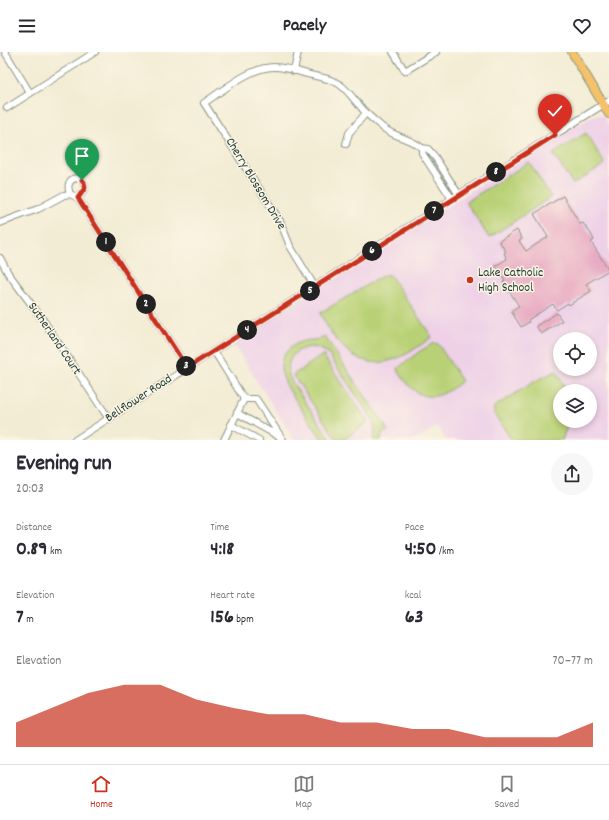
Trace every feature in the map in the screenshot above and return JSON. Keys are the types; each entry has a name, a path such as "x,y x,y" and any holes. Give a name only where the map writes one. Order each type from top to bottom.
{"main road":[{"path":"572,52 606,103 609,114"}],"street":[{"path":"5,52 30,93"},
{"path":"7,108 95,52"},
{"path":"298,52 294,70 330,80 338,84 348,92 366,113 388,132 417,144 422,148 428,149 459,195"},
{"path":"393,52 405,71 436,52"},
{"name":"Cherry Blossom Drive","path":"294,70 275,67 257,70 204,103 280,221 290,246 315,287"},
{"name":"Bellflower Road","path":"75,440 452,199 606,103"},
{"path":"346,144 349,133 366,113"},
{"path":"422,148 422,153 452,199"},
{"path":"70,194 68,186 71,180 76,178 82,180 85,188 78,198"},
{"path":"0,223 38,209 64,194 70,194 78,198 187,368"},
{"name":"Sutherland Court","path":"0,258 8,273 43,320 108,419"},
{"path":"214,352 244,399"},
{"path":"226,439 244,399"},
{"path":"244,399 256,399 282,439"},
{"path":"237,413 282,439"},
{"path":"231,425 259,440"}],"shaded area":[{"name":"Lake Catholic High School","path":"600,115 604,117 609,126 609,440 446,440 438,426 416,440 294,440 233,343 562,134 593,116"}],"green space":[{"path":"586,133 605,164 573,184 553,154"},
{"path":"529,162 551,197 489,238 466,202"},
{"path":"384,275 390,275 432,337 398,358 379,363 368,362 357,358 339,343 320,313"},
{"path":"325,337 388,430 382,434 381,440 373,440 375,432 373,420 329,355 321,349 312,347 304,348 297,352 288,364 288,373 292,382 331,440 323,440 285,383 281,366 287,351 300,342"},
{"path":"434,343 438,344 462,381 442,394 425,396 418,393 411,387 397,369 420,351"},
{"path":"323,355 368,422 343,440 337,440 293,375"},
{"path":"553,372 553,376 559,376 563,384 553,384 553,428 566,428 562,440 512,440 494,414 494,407 537,380"}],"building":[{"path":"563,196 580,224 583,223 591,234 594,240 591,242 609,270 586,284 591,291 569,305 568,303 557,310 553,304 528,320 529,322 521,327 511,311 519,306 503,282 505,281 495,266 507,259 504,253 506,252 499,241 517,230 522,239 519,241 526,251 548,237 534,214"},
{"path":"557,313 562,321 541,334 536,326"}],"place":[{"name":"Lake Catholic High School","path":"470,280"}],"route":[{"path":"82,180 85,188 78,198 187,368 555,135"}]}
